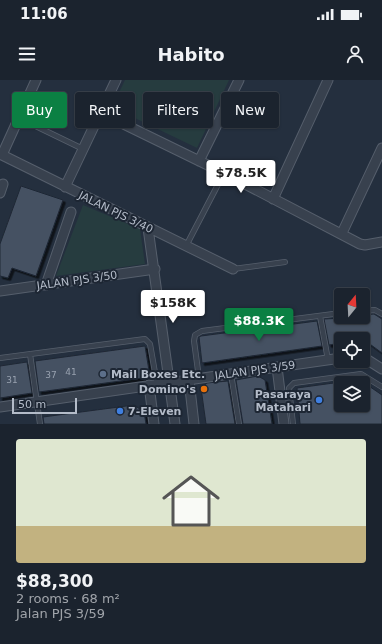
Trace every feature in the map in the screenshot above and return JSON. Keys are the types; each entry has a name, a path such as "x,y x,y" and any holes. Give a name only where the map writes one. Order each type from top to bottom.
{"street":[{"path":"111,92 116,80"},
{"path":"199,160 240,80"},
{"path":"273,199 328,80"},
{"path":"28,92 32,81"},
{"path":"1,155 14,128"},
{"path":"65,187 94,128"},
{"path":"132,128 199,160 362,244 382,242"},
{"path":"342,233 382,148"},
{"name":"JALAN PJS 3/40","path":"1,155 232,269"},
{"path":"46,285 71,212"},
{"path":"148,228 176,424"},
{"name":"JALAN PJS 3/50","path":"0,291 155,269"},
{"name":"JALAN PJS 3/59","path":"0,406 334,359"},
{"path":"370,361 382,369"},
{"path":"277,367 284,424"},
{"path":"189,380 194,424"},
{"path":"153,385 154,424"}],"lane":[{"path":"40,128 83,149"},
{"path":"186,246 224,173"},
{"path":"232,269 285,262"},
{"path":"370,310 376,310 382,314"},
{"path":"199,378 194,341 196,335 202,331 334,314"},
{"path":"320,316 328,360"},
{"path":"0,358 145,339 150,344 153,385"},
{"path":"30,354 38,401 40,424"},
{"path":"231,374 238,424"},
{"path":"293,424 289,388 294,383 361,374 382,387"}],"green space":[{"path":"125,80 229,80 223,92 221,92 221,97 213,114 213,92 143,92 143,122 135,118 135,92 119,92"},
{"path":"156,128 206,128 197,148"},
{"path":"83,205 140,229 145,264 56,276"}],"building":[{"path":"21,186 63,200 36,276 12,268 8,278 0,276 0,244"},
{"path":"370,314 374,314 382,319 382,353 370,344 370,332 334,332 334,344 329,345 324,319 334,318 334,324 370,324"},
{"path":"317,321 322,346 202,363 199,337 201,336"},
{"path":"145,346 150,377 39,392 35,361"},
{"path":"27,362 32,393 0,398 0,366"},
{"path":"258,376 265,380 272,424 243,424 236,380"},
{"path":"228,381 235,424 206,424 201,388 207,383"},
{"name":"Pasaraya Matahari","path":"334,383 334,412 370,412 370,387 382,395 382,424 300,424 297,388"},
{"path":"134,405 144,412 146,424 44,424 43,417"}],"place":[{"name":"Mail Boxes Etc.","path":"103,374"},
{"name":"Domino's","path":"204,389"},
{"name":"Pasaraya Matahari","path":"319,400"},
{"name":"7-Eleven","path":"120,411"}]}
